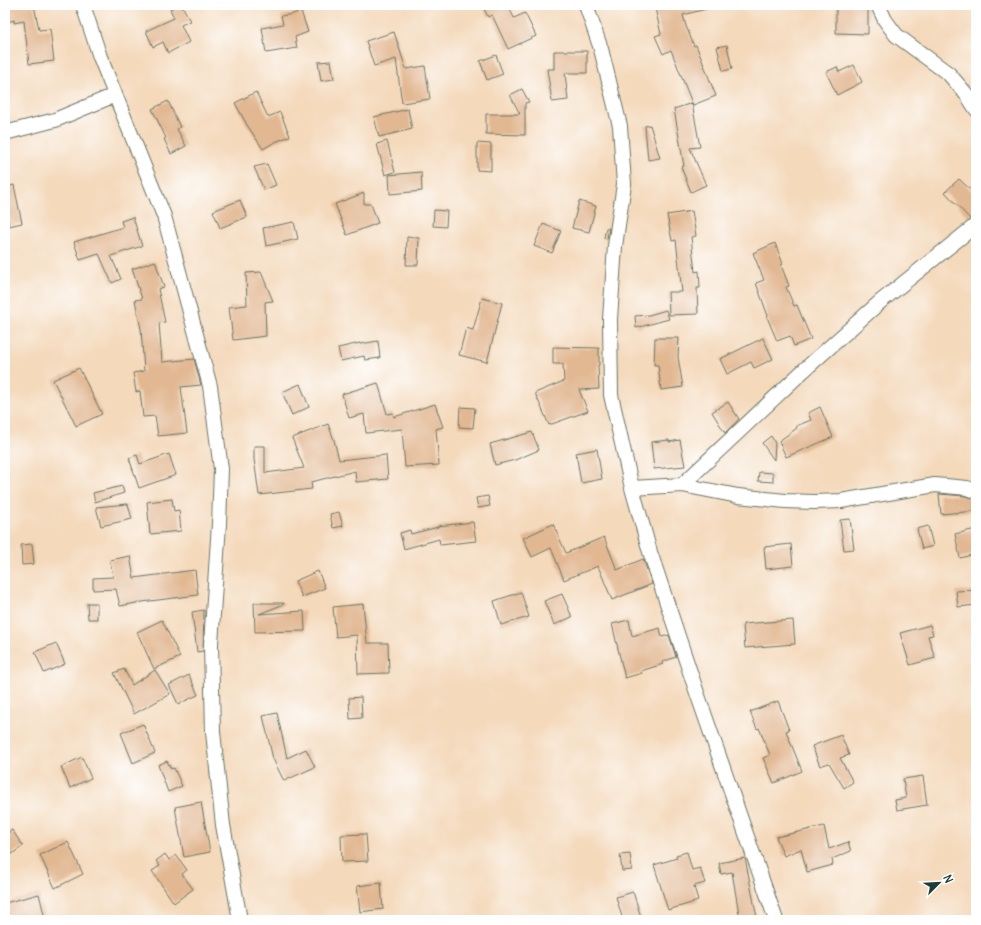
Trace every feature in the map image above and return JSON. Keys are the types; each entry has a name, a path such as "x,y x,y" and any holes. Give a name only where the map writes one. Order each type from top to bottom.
{"street":[{"path":"83,5 100,57 164,216 210,386 221,469 211,644 213,732 223,826 240,920"},
{"path":"586,5 601,49 620,126 624,184 615,246 610,319 611,395 632,488 650,552 776,920"},
{"path":"878,5 885,20 896,35 949,74 967,95 976,109"},
{"path":"5,133 55,120 115,95"},
{"path":"682,485 803,371 880,302 976,225"},
{"path":"632,488 682,485 738,496 785,501 814,502 841,501 935,485 967,488 976,491"}],"building":[{"path":"5,5 34,5 39,30 50,29 54,61 29,64 24,21 14,23 14,20 5,23"},
{"path":"177,5 182,5 190,21 181,25 189,42 168,53 163,42 153,47 146,31 174,18 170,9"},
{"path":"482,5 513,5 509,7 514,18 525,13 536,36 508,49 492,15 488,17"},
{"path":"666,5 710,5 710,8 683,15 694,46 696,45 716,96 693,105 671,50 663,54 655,36 661,34 655,8"},
{"path":"836,5 868,5 868,34 836,33"},
{"path":"301,11 308,32 295,37 297,48 266,53 262,28 283,24 281,16"},
{"path":"394,32 406,69 425,66 430,99 402,103 396,59 374,66 366,41"},
{"path":"727,45 732,69 723,71 717,47"},
{"path":"554,51 587,51 587,73 565,73 568,100 552,102 547,69 554,69"},
{"path":"496,55 503,74 487,80 480,61"},
{"path":"331,61 334,79 321,81 318,62"},
{"path":"854,65 862,82 837,95 826,72 837,67 839,72"},
{"path":"522,89 529,102 525,103 525,135 486,134 486,114 520,114 510,95"},
{"path":"256,92 268,117 280,112 290,136 263,149 235,103"},
{"path":"168,101 180,127 177,129 186,146 171,154 164,139 166,138 152,109"},
{"path":"692,103 700,147 690,148 706,185 691,192 681,167 684,166 674,109"},
{"path":"408,109 412,129 379,137 374,117"},
{"path":"650,125 660,158 648,160 645,126"},
{"path":"387,141 395,172 385,175 377,144"},
{"path":"477,143 491,144 491,171 477,170"},
{"path":"267,164 276,185 264,190 254,167"},
{"path":"421,172 422,191 390,194 389,175"},
{"path":"959,179 976,195 976,217 970,219 945,192"},
{"path":"14,185 22,223 9,226 5,204 5,187"},
{"path":"364,193 364,204 371,204 378,223 347,235 335,204"},
{"path":"240,200 247,217 220,228 213,211"},
{"path":"579,201 596,206 589,232 572,228"},
{"path":"434,210 447,211 446,227 433,226"},
{"path":"692,211 696,236 691,237 695,272 699,271 700,288 697,288 698,314 669,315 668,292 682,292 676,240 672,241 667,215"},
{"path":"133,217 142,246 111,256 121,279 112,283 99,254 80,260 74,242 123,227 121,221"},
{"path":"294,222 298,239 266,246 263,228"},
{"path":"543,224 561,231 552,253 534,246"},
{"path":"606,228 609,228 607,239 604,238"},
{"path":"407,237 419,238 418,265 406,265"},
{"path":"775,243 789,286 786,287 794,306 797,305 811,339 794,346 790,336 777,341 767,317 768,316 756,283 764,280 753,253"},
{"path":"155,261 164,287 158,289 165,322 159,323 162,362 194,359 201,385 181,387 187,433 158,436 155,416 143,417 140,391 136,392 133,373 144,371 141,329 135,300 142,299 132,269"},
{"path":"261,272 273,301 265,302 266,336 233,340 229,307 247,305 246,273"},
{"path":"482,298 502,303 487,362 459,355 466,328 473,330"},
{"path":"666,310 669,319 636,328 635,316 649,315"},
{"path":"655,338 679,338 678,357 683,387 661,390 658,365 654,365"},
{"path":"763,338 773,359 754,368 751,362 727,374 720,359"},
{"path":"378,341 380,358 365,360 364,356 341,361 338,348"},
{"path":"553,347 599,348 599,389 579,390 588,411 549,425 535,393 564,381 563,364 553,364"},
{"path":"79,368 102,414 76,426 53,380"},
{"path":"378,383 387,414 393,413 394,417 435,404 443,427 436,429 439,465 405,467 402,429 366,433 364,414 349,418 342,394"},
{"path":"300,384 309,407 292,415 282,392"},
{"path":"728,402 739,419 725,433 712,412"},
{"path":"460,407 475,408 473,428 459,427"},
{"path":"820,407 833,437 786,457 779,441 797,428 796,426 811,420 808,413"},
{"path":"328,424 339,460 386,455 388,479 356,482 355,471 311,482 312,489 259,495 254,459 254,446 265,446 265,473 304,468 292,438"},
{"path":"532,432 539,450 515,460 495,465 490,444"},
{"path":"771,436 775,443 774,460 762,443"},
{"path":"669,440 669,442 680,440 685,466 654,469 651,442"},
{"path":"597,449 602,479 581,483 576,453"},
{"path":"169,454 176,475 139,488 129,458 137,455 140,464"},
{"path":"759,472 773,473 773,482 758,481"},
{"path":"122,486 124,493 95,502 93,493"},
{"path":"939,494 965,496 976,499 976,511 941,514"},
{"path":"488,496 490,506 478,508 476,498"},
{"path":"172,499 174,511 179,510 181,531 150,534 147,502"},
{"path":"128,504 132,519 101,526 96,507"},
{"path":"339,512 343,526 333,528 330,514"},
{"path":"850,519 854,549 844,550 840,520"},
{"path":"473,522 476,541 440,545 439,539 404,549 400,533 410,530 411,534 438,526"},
{"path":"553,524 566,553 604,537 617,570 643,559 652,584 612,600 598,566 564,580 551,548 532,557 523,538"},
{"path":"928,526 933,546 922,549 917,529"},
{"path":"976,529 976,554 960,558 955,534"},
{"path":"32,544 34,564 22,565 21,545"},
{"path":"791,544 793,566 766,569 764,547"},
{"path":"130,556 134,578 195,570 198,595 120,606 116,589 93,590 93,578 113,577 110,560"},
{"path":"318,571 325,588 302,597 295,581"},
{"path":"976,590 976,605 958,607 956,591"},
{"path":"521,592 529,617 501,625 494,601"},
{"path":"562,594 572,617 554,625 544,601"},
{"path":"87,603 97,603 97,619 88,619"},
{"path":"254,603 284,603 259,614 304,611 305,631 255,632"},
{"path":"363,604 367,643 388,643 389,673 358,674 357,635 336,637 333,607"},
{"path":"204,610 203,651 197,652 192,612"},
{"path":"162,620 180,657 154,669 137,632"},
{"path":"629,620 632,636 660,628 662,637 669,635 676,657 662,662 663,664 641,671 642,673 625,678 612,624"},
{"path":"793,620 795,644 745,648 743,624"},
{"path":"930,625 933,635 928,636 935,658 910,665 900,633"},
{"path":"56,643 65,664 44,673 35,652"},
{"path":"124,669 132,685 155,670 170,694 134,714 114,673"},
{"path":"189,675 198,695 178,704 169,685"},
{"path":"361,697 362,718 350,719 349,698"},
{"path":"778,701 789,730 786,731 802,771 774,783 763,758 770,755 759,728 757,729 750,712"},
{"path":"277,713 287,758 306,749 315,767 284,781 273,759 263,716"},
{"path":"143,724 155,753 133,763 121,733"},
{"path":"841,735 849,755 840,758 853,782 844,788 829,763 820,766 812,746"},
{"path":"82,757 91,778 70,788 61,767"},
{"path":"167,761 171,769 174,768 182,786 168,792 158,765"},
{"path":"923,776 927,805 897,810 895,800 906,798 903,779"},
{"path":"201,802 210,852 184,857 175,807"},
{"path":"824,826 829,849 848,842 851,851 832,859 833,865 807,872 801,849 784,856 776,837"},
{"path":"12,830 23,846 5,859 5,835"},
{"path":"366,834 368,861 342,862 341,835"},
{"path":"68,842 83,874 55,888 40,855"},
{"path":"687,852 692,870 700,868 705,883 694,886 698,901 668,910 654,865 677,858 676,855"},
{"path":"165,854 169,860 176,855 187,870 182,874 193,889 174,903 152,871 160,866 156,861"},
{"path":"630,854 632,870 622,871 620,855"},
{"path":"745,858 757,918 740,920 732,872 721,874 719,863"},
{"path":"381,883 383,909 360,912 357,886"},
{"path":"633,892 642,920 623,920 616,897"},
{"path":"39,894 45,918 35,920 6,920 5,903"}]}
